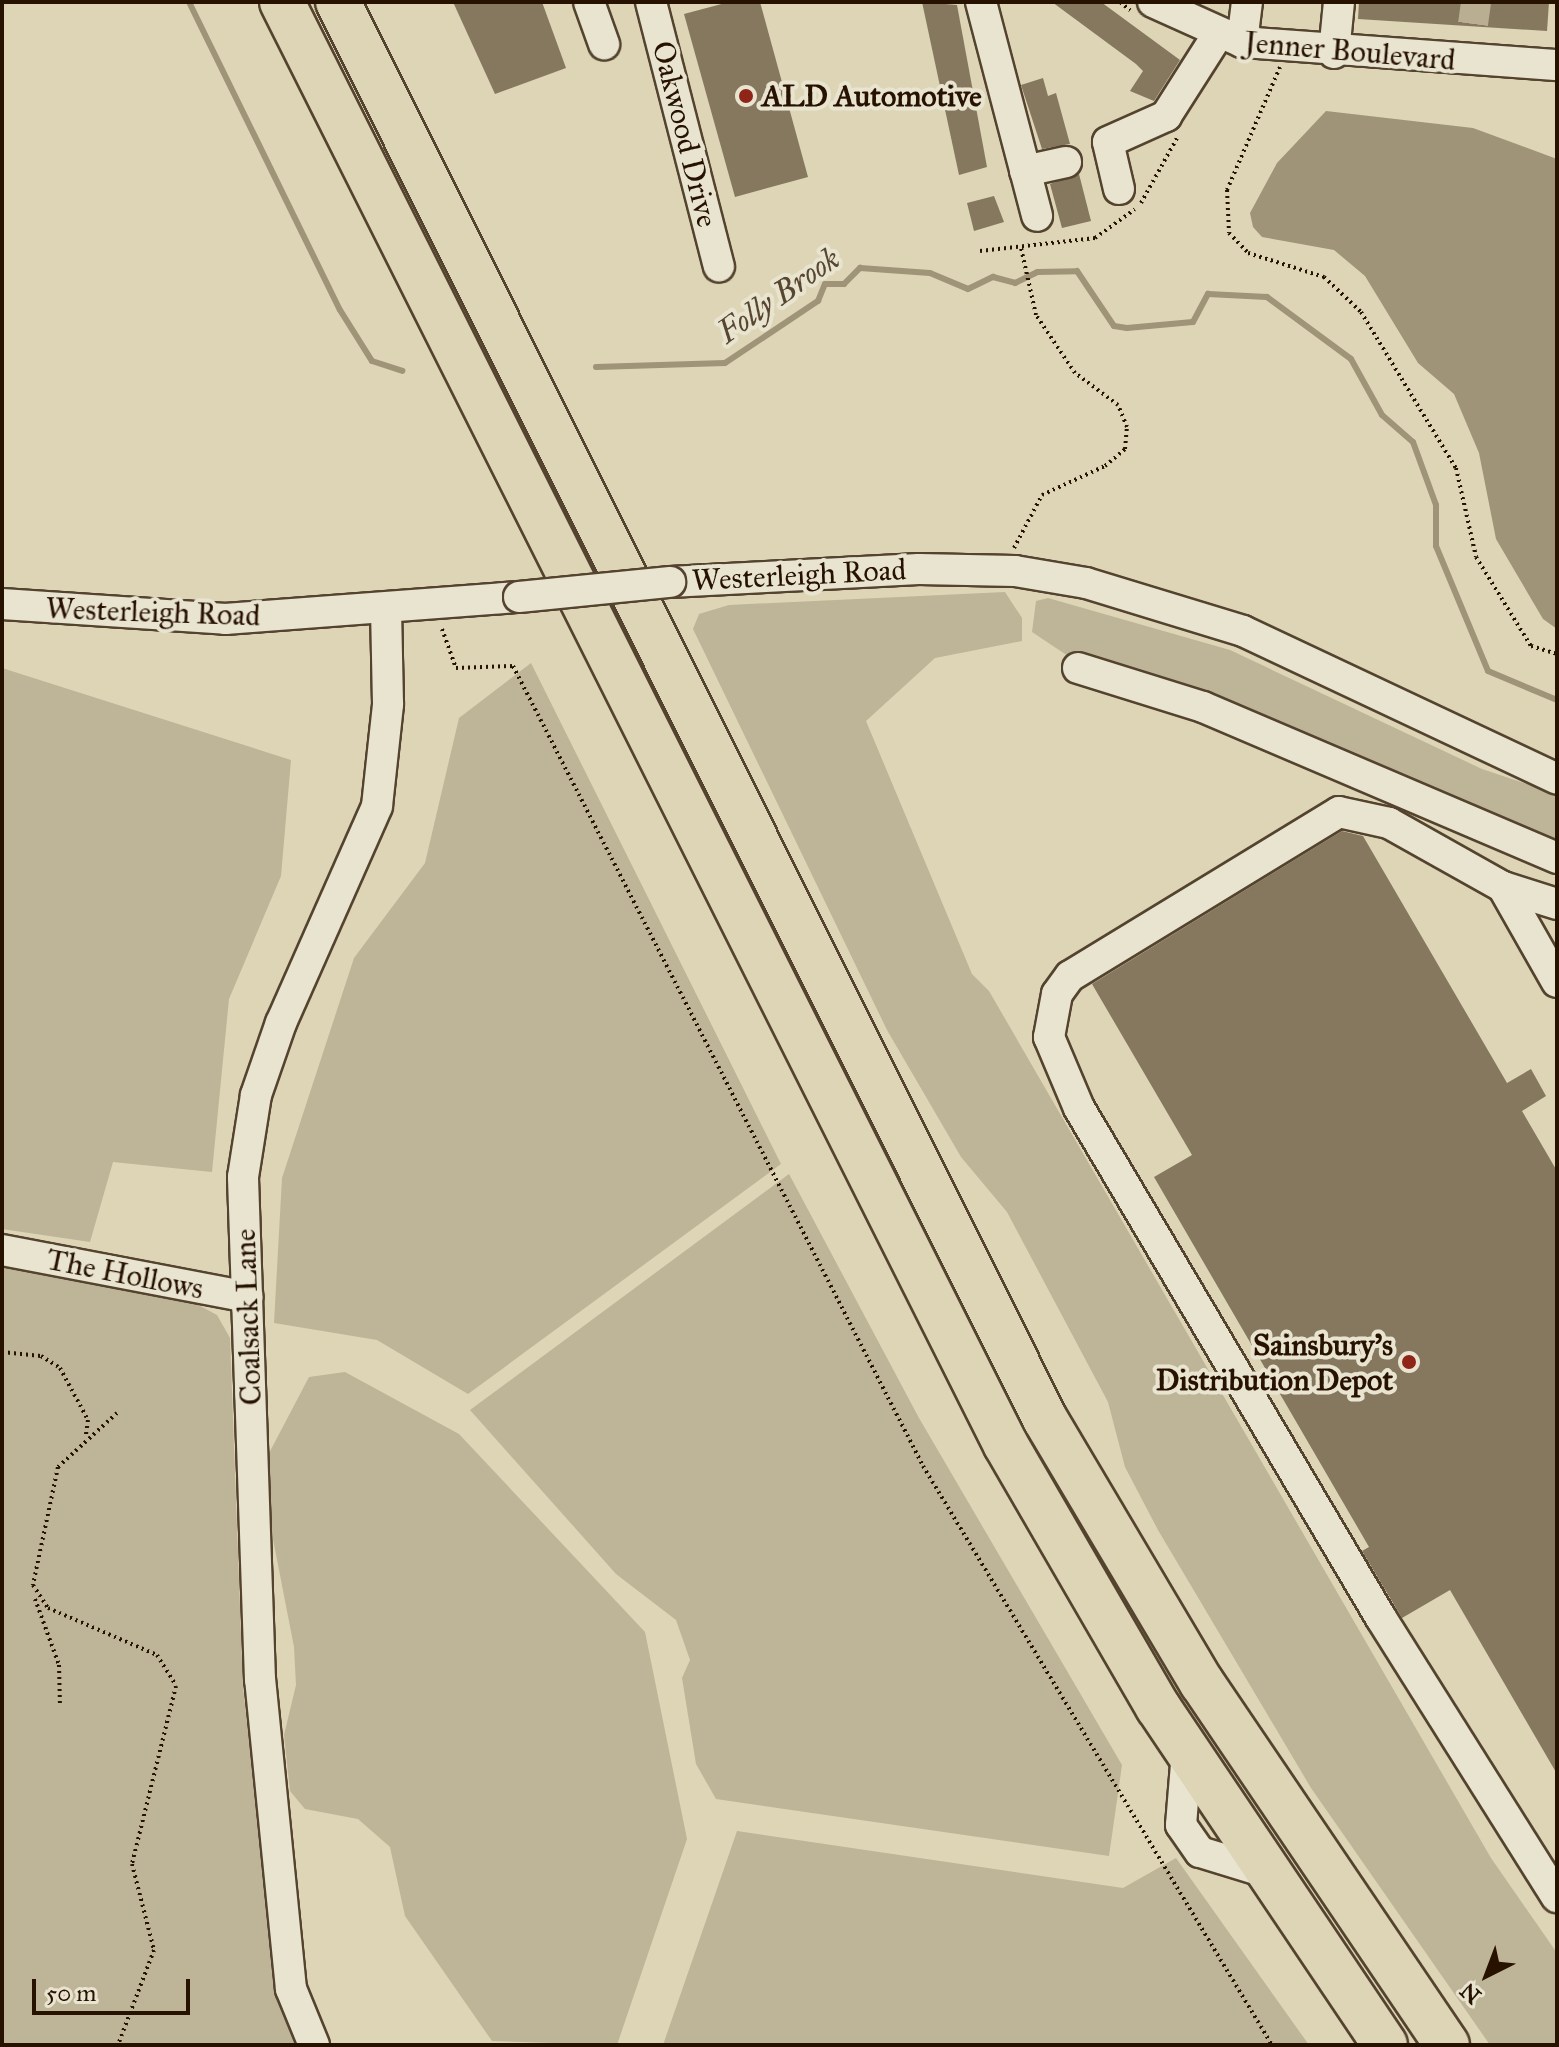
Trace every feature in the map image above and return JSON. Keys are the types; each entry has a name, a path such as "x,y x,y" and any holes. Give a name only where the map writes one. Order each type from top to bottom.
{"highway":[{"path":"282,2 1006,1445 1187,1752 1385,2045"},
{"path":"338,2 1045,1419 1202,1683 1382,1960 1447,2045"}],"street":[{"path":"589,2 604,44"},
{"name":"Oakwood Drive","path":"651,2 719,266"},
{"path":"981,2 1037,216"},
{"name":"Jenner Boulevard","path":"1153,2 1230,39 1334,53 1557,65"},
{"path":"1119,189 1108,142 1166,116 1230,39 1247,2"},
{"path":"1334,53 1339,2"},
{"path":"1025,171 1066,162"},
{"name":"Westerleigh Road","path":"2,604 147,618 386,610 809,571 1015,571 1138,596 1243,631 1557,779"},
{"name":"Coalsack Lane","path":"314,2045 291,1989 260,1680 243,1177 256,1095 377,806 388,704 386,610"},
{"path":"1078,668 1236,720 1557,858"},
{"path":"1557,904 1503,887 1389,823 1339,812 1070,976 1057,994 1049,1037 1079,1108 1365,1591 1557,1897"},
{"path":"1503,887 1557,982"},
{"name":"The Hollows","path":"2,1250 248,1297"}],"path":[{"path":"1280,65 1227,190 1229,233 1248,253 1324,277 1361,312 1456,468 1476,557 1531,646 1557,654"},
{"path":"1015,571 1014,536 1042,495 1105,466 1125,449 1127,427 1118,405 1075,373 1026,293 1021,248"},
{"path":"433,605 456,668 513,666 923,1466 1272,2045"},
{"path":"2,1352 41,1356 60,1368 83,1405 86,1435"},
{"path":"60,1705 59,1665 35,1597 49,1491 58,1467 86,1435 117,1413"},
{"path":"35,1597 157,1655 176,1686 132,1864 154,1950 118,2045"}],"shaded area":[{"path":"1326,111 1473,128 1557,159 1557,629 1543,619 1496,539 1479,453 1454,394 1418,363 1365,276 1334,250 1262,237 1253,227 1250,213 1277,163"},
{"path":"1005,592 1022,618 1022,641 935,658 866,721 972,974 989,991 1491,1858 1557,1953 1557,2045 1490,2045 1311,1788 1158,1530 1125,1467 1108,1402 1007,1212 961,1157 887,1030 693,629 699,614 729,605"},
{"path":"1048,598 1230,650 1482,769 1557,794 1557,849 1071,658 1032,632 1036,601"},
{"path":"531,663 781,1164 468,1394 377,1340 274,1323 282,1178 354,958 425,863 459,718"},
{"path":"2,668 291,760 281,876 229,999 212,1172 113,1162 90,1242 2,1229"},
{"path":"789,1174 919,1418 1122,1765 1109,1856 716,1799 696,1764 682,1678 690,1660 676,1620 616,1574 470,1410"},
{"path":"2,1265 189,1300 217,1315 230,1338 243,1688 278,1996 298,2045 2,2045"},
{"path":"345,1372 459,1434 645,1632 687,1839 617,2045 492,2041 405,1916 390,1847 358,1819 305,1809 290,1791 284,1735 296,1685 294,1647 272,1534 267,1457 309,1377"},
{"path":"737,1831 1123,1888 1176,1858 1309,2045 663,2045"}],"building":[{"path":"453,2 542,2 566,68 495,94"},
{"name":"ALD Automotive","path":"729,2 760,2 808,177 735,197 684,14"},
{"path":"922,2 957,5 987,167 959,175"},
{"path":"1052,2 1101,2 1180,60 1154,101 1130,91 1143,71 1136,64"},
{"path":"1359,2 1549,2 1547,31 1358,19"},
{"path":"1043,78 1048,96 1056,93 1070,144 1042,149 1021,85"},
{"path":"1079,174 1091,221 1062,228 1050,184"},
{"path":"994,196 1004,222 974,231 967,203"},
{"name":"Sainsbury's Distribution Depot","path":"1342,831 1363,836 1507,1083 1531,1069 1546,1096 1522,1111 1557,1171 1557,1774 1450,1590 1402,1618 1362,1551 1369,1547 1154,1177 1192,1155 1092,984"}],"waterway":[{"name":"Folly Brook","path":"189,2 340,310 372,361 402,371"},
{"name":"Folly Brook","path":"596,367 725,363 818,301 825,284 844,284 860,268 930,273 968,289 993,277 1015,283 1038,272 1077,271 1114,326 1127,328 1193,322 1208,294 1267,297 1351,359 1382,415 1413,442 1436,505 1436,546 1488,671 1557,700"}],"tunnel":[{"path":"1473,24 1476,2"}],"place":[{"name":"ALD Automotive","path":"746,96"},
{"name":"Sainsbury's Distribution Depot","path":"1409,1362"}]}
